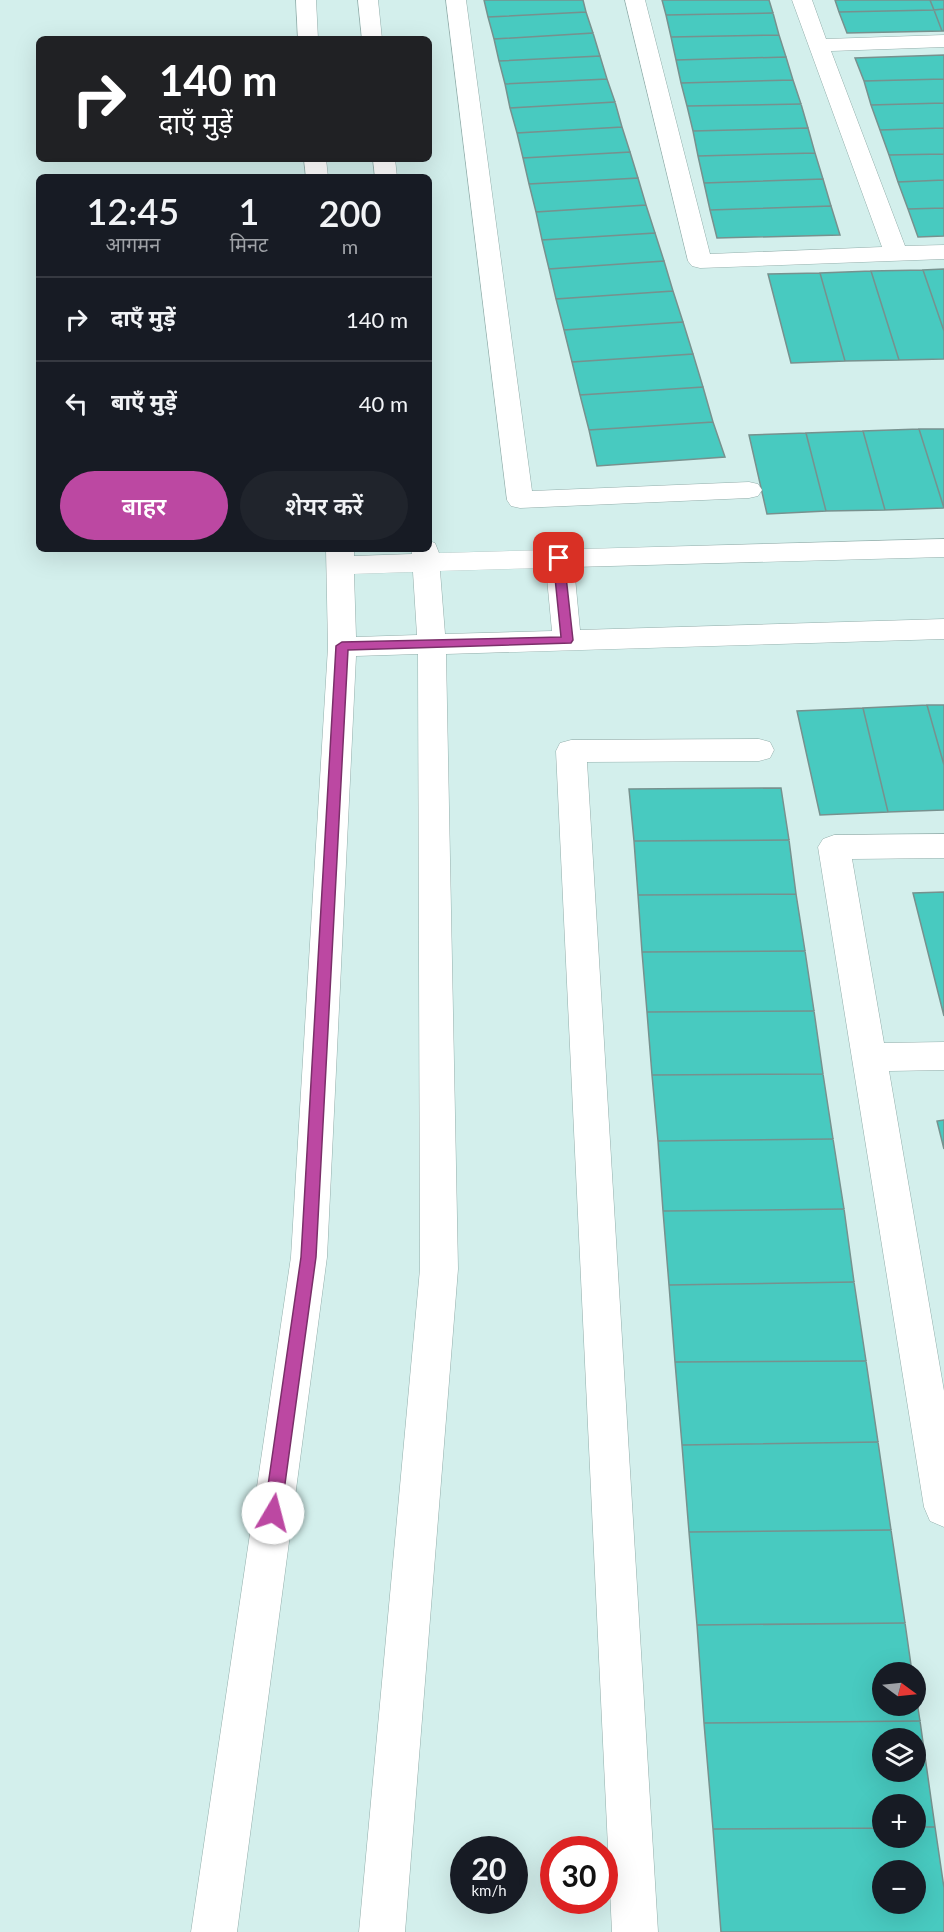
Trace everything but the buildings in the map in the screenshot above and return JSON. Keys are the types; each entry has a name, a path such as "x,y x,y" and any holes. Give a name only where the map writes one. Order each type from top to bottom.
{"street":[{"path":"306,0 308,36"},
{"path":"368,0 372,36"},
{"path":"456,0 520,500 749,490"},
{"path":"635,0 700,261 944,252"},
{"path":"802,0 896,254"},
{"path":"819,45 944,41"},
{"path":"214,1932 309,1257 342,646 340,557 559,558 944,548"},
{"path":"382,1932 439,1269 432,644 426,556"},
{"path":"559,558 567,640"},
{"path":"342,646 944,629"},
{"path":"635,1932 571,751 759,750"},
{"path":"944,846 834,847 944,1507"},
{"path":"869,1057 944,1056"}],"route":[{"path":"273,1513 309,1257 342,646 567,640 559,558"}]}
